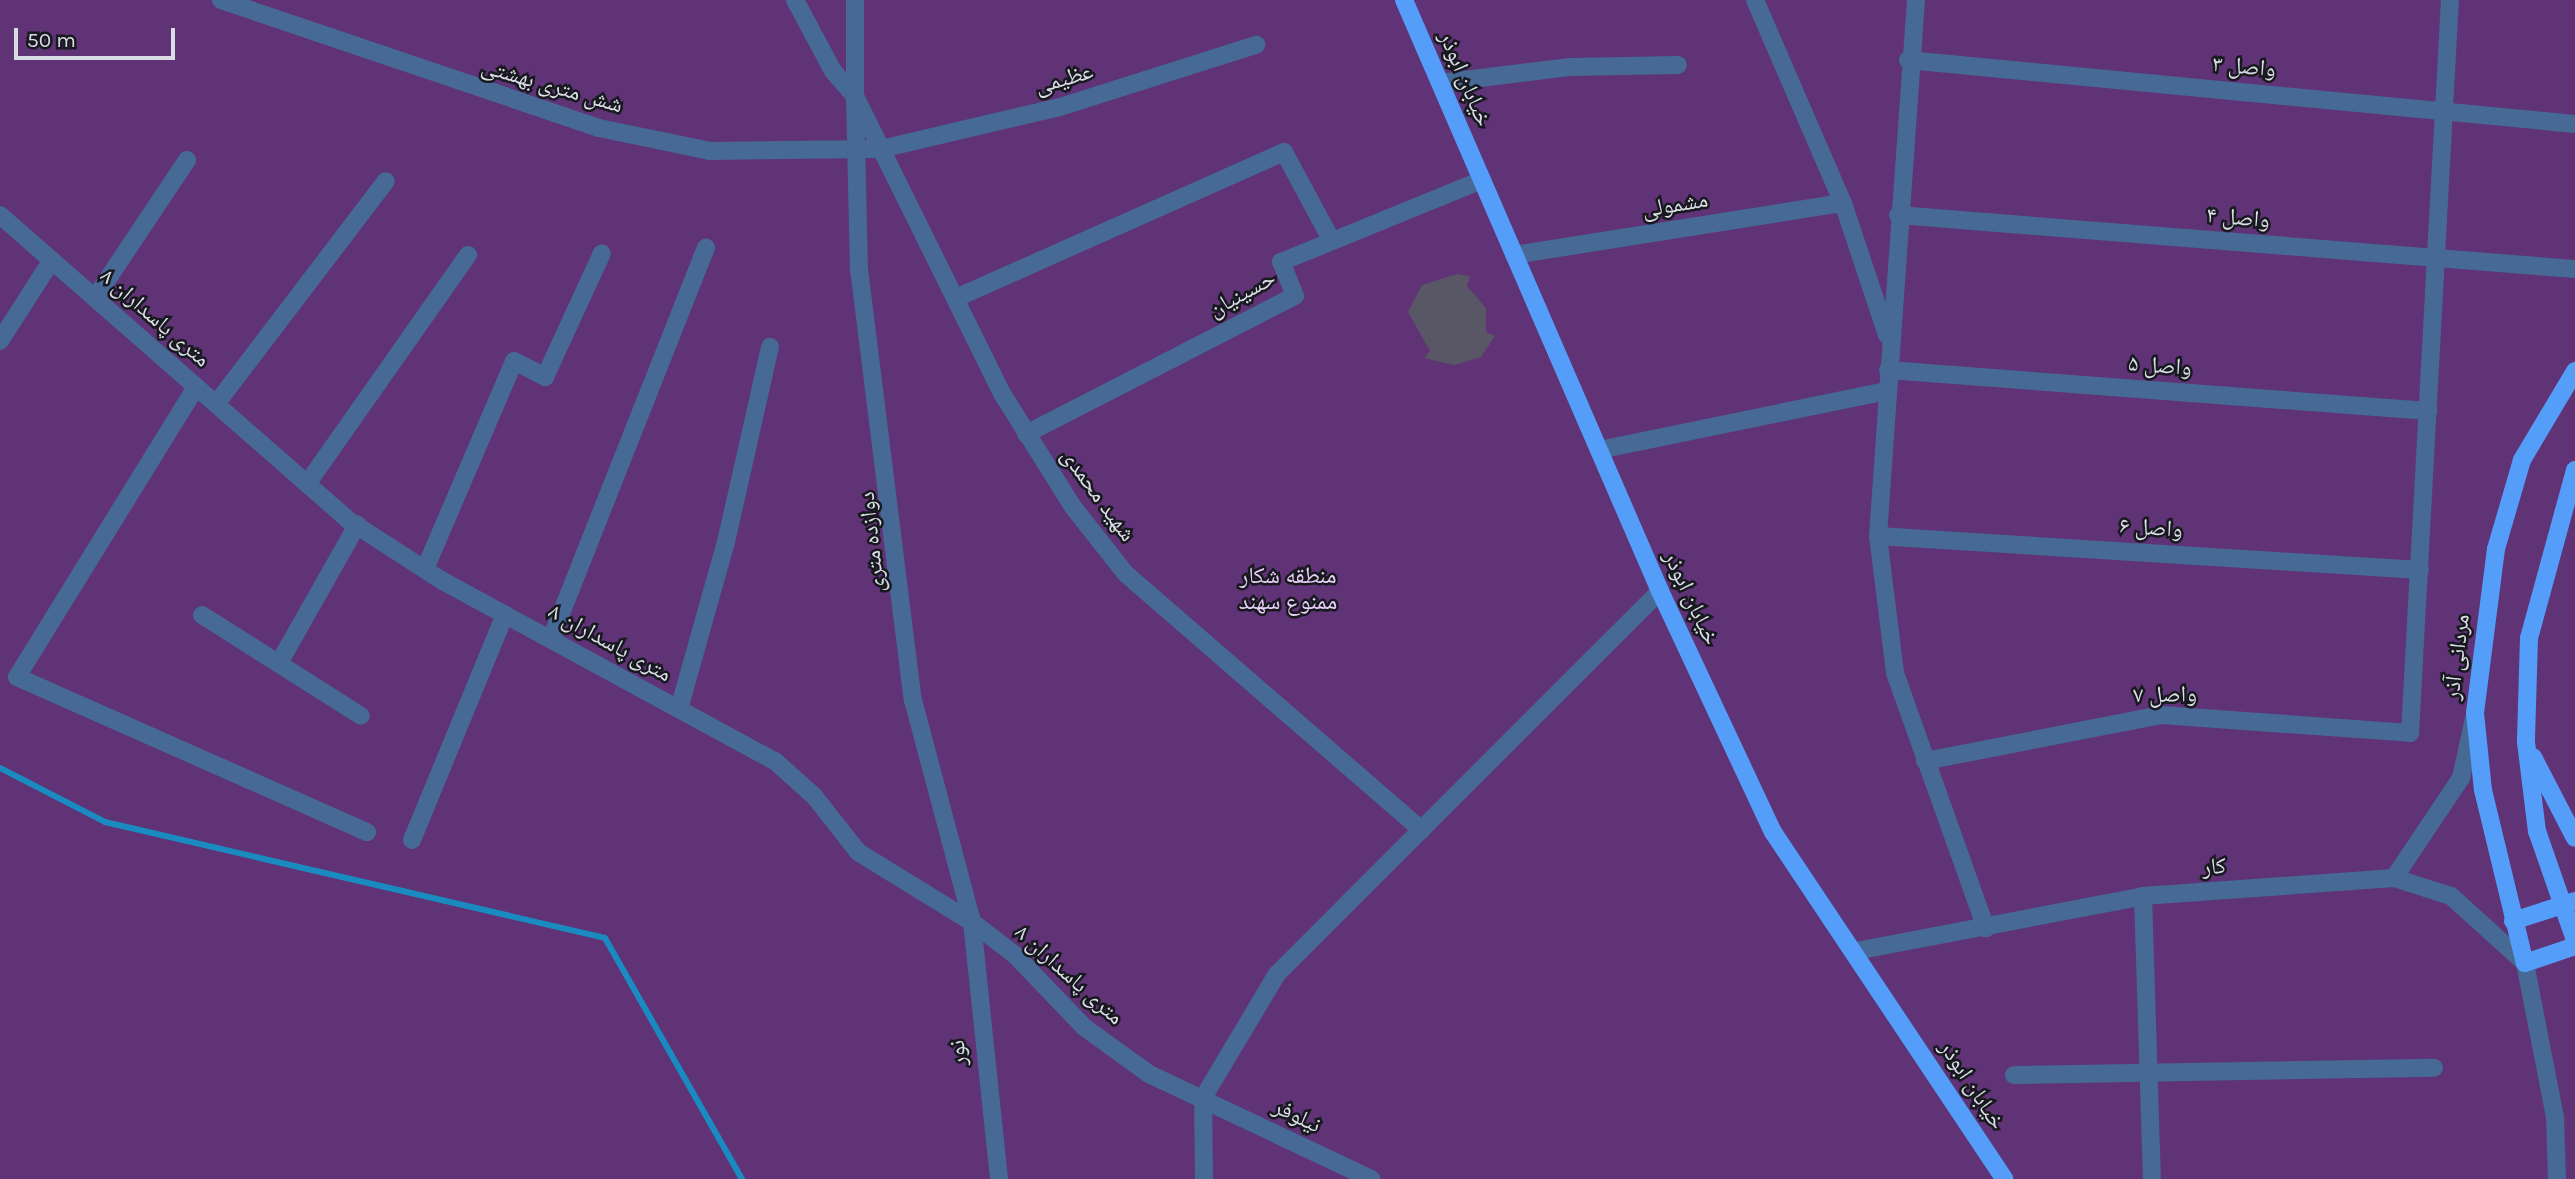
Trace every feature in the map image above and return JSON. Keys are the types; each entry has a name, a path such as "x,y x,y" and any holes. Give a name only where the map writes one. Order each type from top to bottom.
{"main road":[{"name":"خیابان ابوذر","path":"1404,0 1660,591 1773,832 1856,951 2004,1179"},
{"name":"مردانی آذر","path":"2525,963 2483,790 2475,713 2496,549 2522,460 2575,372"},
{"path":"2575,470 2529,638 2526,742 2537,831 2569,903 2575,940"},
{"path":"2526,742 2575,838"},
{"path":"2513,921 2569,903"},
{"path":"2525,963 2575,946"}],"street":[{"name":"شش متری بهشتی","path":"221,0 599,128 710,151 881,149"},
{"path":"795,0 833,71 855,96"},
{"name":"دوازده متری","path":"855,0 854,150 859,269 914,700 972,922"},
{"path":"1755,0 1843,202 1890,345"},
{"path":"1916,0 1908,60 1878,536 1895,673 1986,928"},
{"path":"2420,569 2450,0"},
{"name":"عظیمی","path":"881,149 1060,107 1256,45"},
{"name":"واصل ۳","path":"1908,60 2575,124"},
{"path":"1440,83 1571,67 1678,65"},
{"name":"شهید محمدی","path":"855,96 1026,434 1126,574 1422,830"},
{"path":"956,298 1284,152 1332,241"},
{"path":"95,298 187,160"},
{"name":"حسینیان","path":"1026,434 1295,296 1281,262 1482,180"},
{"path":"216,404 386,181"},
{"name":"مشمولی","path":"1514,255 1843,202"},
{"name":"۸ متری پاسداران","path":"0,215 357,525 425,569 775,761 814,796 858,852 972,922 1015,956 1084,1027 1149,1074 1203,1098"},
{"name":"واصل ۴","path":"1898,215 2575,268"},
{"path":"551,639 706,248"},
{"path":"425,569 514,361 545,377 602,253"},
{"path":"307,484 468,255"},
{"path":"0,341 52,260"},
{"path":"679,709 717,577 770,347"},
{"name":"واصل ۵","path":"1888,370 2428,411"},
{"path":"196,387 17,677 367,832"},
{"path":"1599,450 1887,391"},
{"path":"279,663 357,525"},
{"name":"واصل ۶","path":"1878,536 2420,569"},
{"name":"واصل ۷","path":"1925,761 2161,715 2410,733 2420,569"},
{"path":"1204,1179 1203,1098 1277,975 1660,591"},
{"path":"412,840 505,614"},
{"path":"202,615 361,716"},
{"path":"2475,713 2461,778 2394,878 2451,896 2525,963 2555,1116 2557,1179"},
{"name":"کار","path":"1856,951 2143,896 2394,878"},
{"path":"2143,896 2151,1069 2152,1179"},
{"name":"نور","path":"972,922 999,1179"},
{"path":"2014,1075 2151,1069 2434,1069"},
{"name":"نیلوفر","path":"1203,1098 1371,1179"}],"green space":[{"name":"منطقه شکار ممنوع سهند","path":"0,0 2575,0 2575,1179 0,1179"}],"building":[{"path":"1457,274 1470,276 1467,286 1486,308 1486,332 1495,336 1481,357 1454,365 1424,358 1430,351 1408,312 1422,285"}],"waterway":[{"path":"0,768 105,822 605,938 742,1179"}]}
